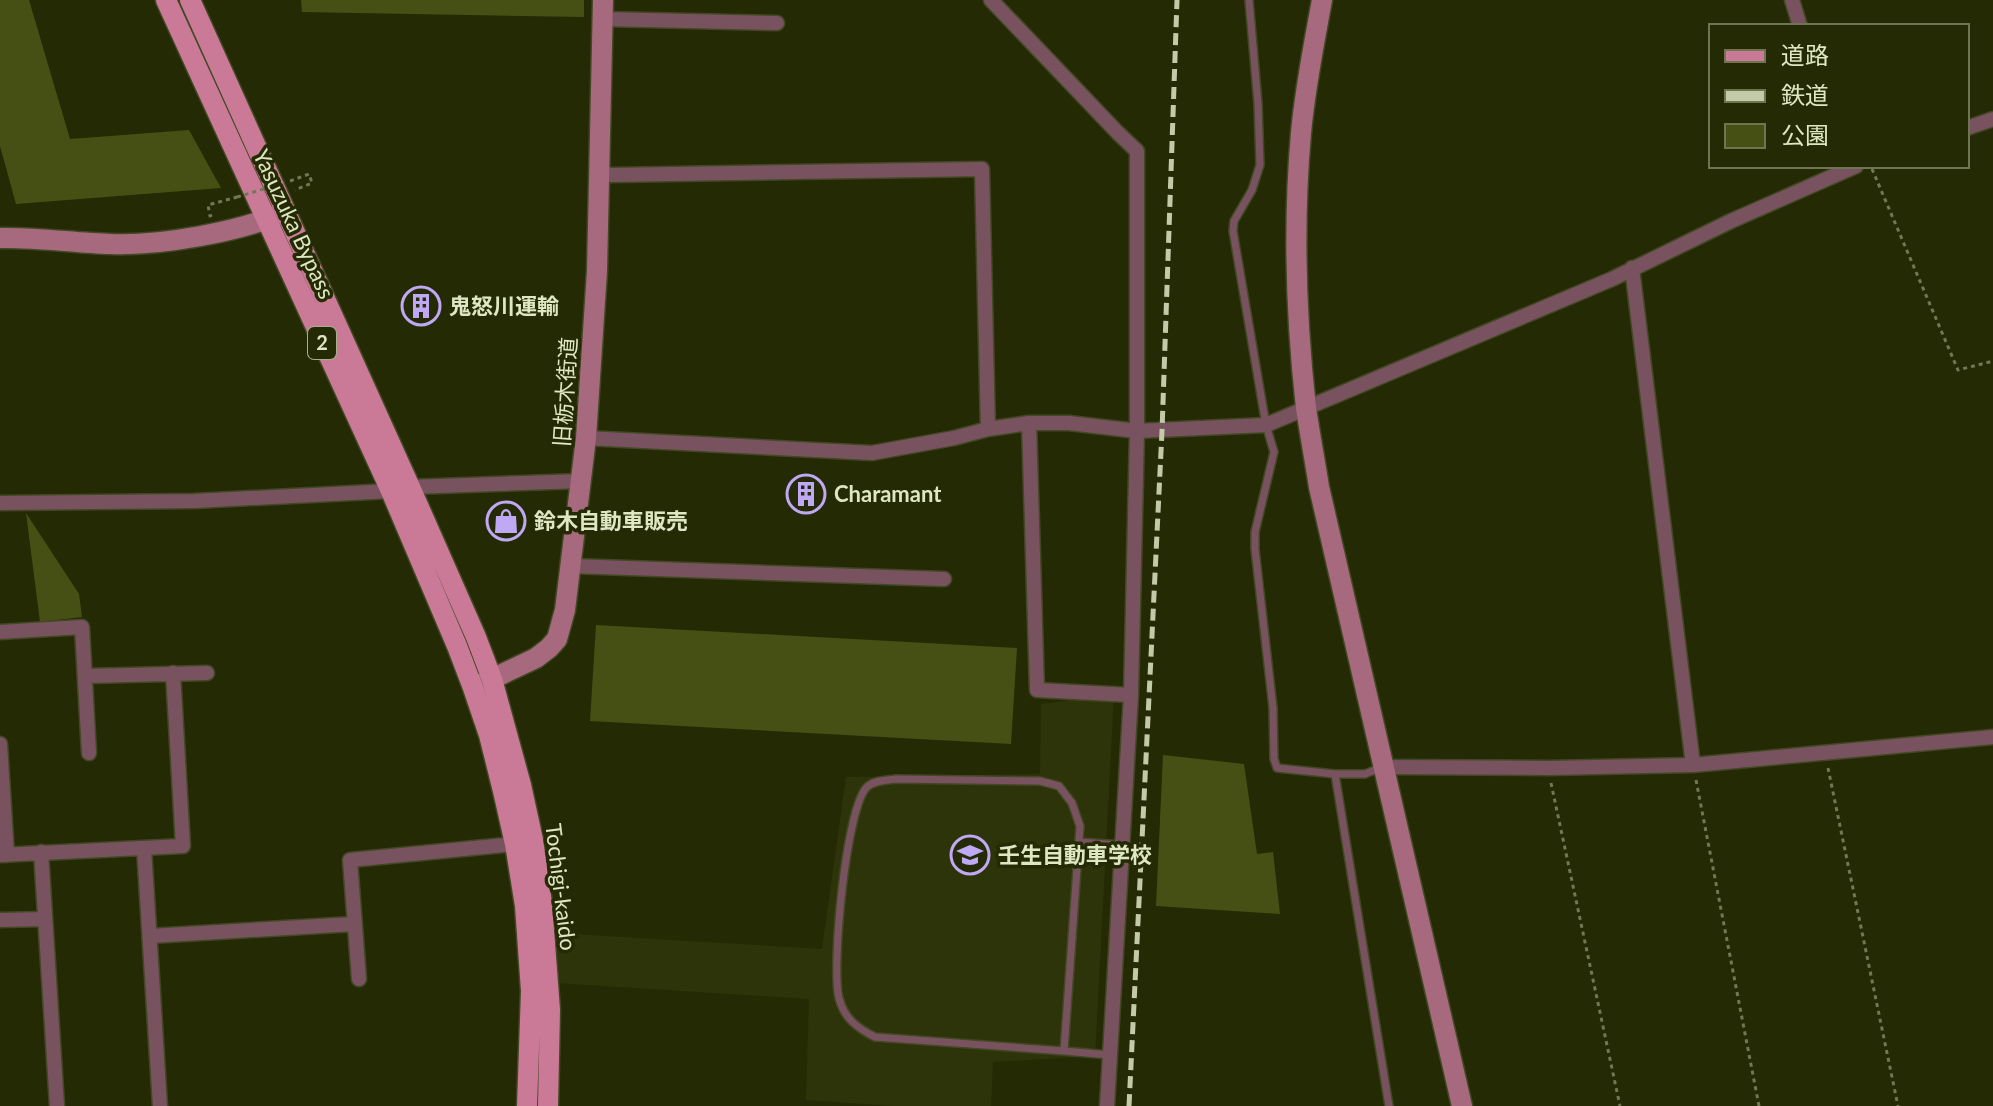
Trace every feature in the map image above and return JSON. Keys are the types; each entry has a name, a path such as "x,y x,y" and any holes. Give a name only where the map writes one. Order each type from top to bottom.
{"main road":[{"name":"Yasuzuka Bypass","path":"166,0 280,209"},
{"name":"Yasuzuka Bypass","path":"190,0 400,489 476,637 483,684"},
{"name":"Tochigi-kaido","path":"483,684 489,735 515,844 526,920 531,991 527,1106"},
{"name":"Tochigi-kaido","path":"483,684 521,785 533,840 542,903 550,1010 548,1106"}],"street":[{"path":"991,0 1137,151 1137,431 1131,695 1107,1106"},
{"path":"1322,0 1301,133 1298,211 1297,291 1307,409 1319,487 1462,1106"},
{"path":"1792,0 1799,24"},
{"path":"603,10 777,23"},
{"name":"旧栃木街道","path":"483,684 536,658 557,639 565,610 582,481 597,271 603,10"},
{"path":"1969,127 1993,119"},
{"path":"586,438 872,453 1029,423 1069,423 1137,431 1266,425 1612,279 1848,168"},
{"path":"600,173 982,169 988,429"},
{"path":"0,238 133,244 184,238 280,209"},
{"path":"1632,268 1693,765"},
{"path":"1029,423 1037,690 1131,695"},
{"path":"0,503 194,501 582,481"},
{"path":"571,566 944,579"},
{"path":"0,632 82,627 89,753"},
{"path":"0,744 4,855 183,846 173,673"},
{"path":"86,676 207,673"},
{"path":"1382,767 1693,765 1993,737"},
{"path":"359,979 350,860 515,844"},
{"path":"144,848 160,1106"},
{"path":"41,852 57,1106"},
{"path":"0,920 45,919"},
{"path":"150,936 354,924"}],"lane":[{"path":"1249,0 1260,165 1252,190 1234,221 1233,231 1266,425 1274,452 1255,532 1273,708 1274,759 1277,768 1335,774 1365,774 1382,767"},
{"path":"1335,774 1389,1106"},
{"path":"1064,1051 1080,826 1072,803 1059,786 1040,781 896,779 878,781 866,787 858,804 849,841 838,940 838,997 856,1028 875,1037 1110,1055"},
{"path":"1079,842 1122,845"}],"path":[{"path":"1871,168 1958,370 1993,361"},
{"path":"225,212 210,216 208,205 309,174 312,183 280,209"},
{"path":"1825,753 1898,1106"},
{"path":"1693,765 1759,1106"},
{"path":"1548,768 1620,1106"}],"shaded area":[{"name":"壬生自動車学校","path":"1114,694 1095,1056 993,1062 991,1106 893,1106 806,1100 809,999 557,983 555,933 822,949 846,777 1040,774 1041,704"}],"green space":[{"path":"0,0 29,0 70,139 189,130 221,188 16,204 0,146"},
{"path":"301,0 584,0 584,17 302,12"},
{"path":"26,513 79,594 82,617 40,622"},
{"path":"596,625 1017,648 1011,744 590,721"},
{"path":"1163,755 1244,764 1257,854 1273,852 1280,914 1156,906"}],"railway":[{"path":"1129,1106 1162,431 1177,0"}],"place":[{"name":"鬼怒川運輸","path":"421,306"},
{"name":"Charamant","path":"806,494"},
{"name":"鈴木自動車販売","path":"506,521"},
{"name":"壬生自動車学校","path":"970,855"}]}
